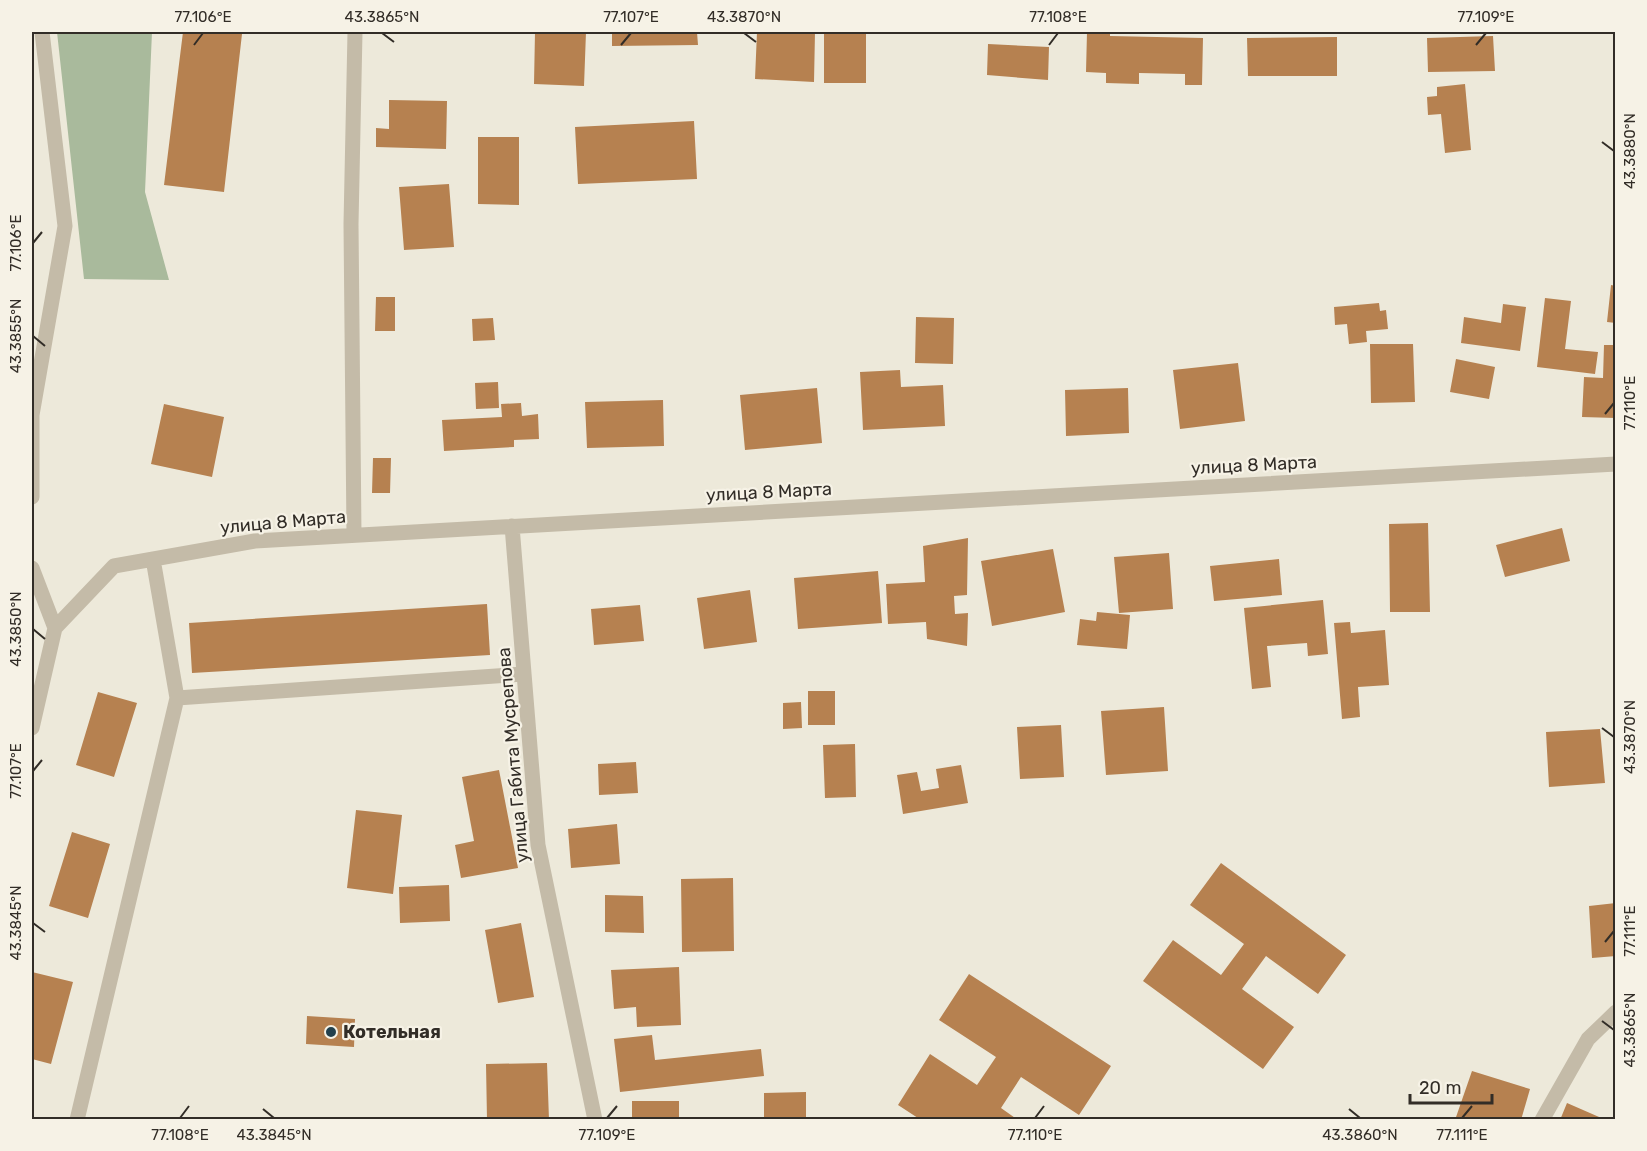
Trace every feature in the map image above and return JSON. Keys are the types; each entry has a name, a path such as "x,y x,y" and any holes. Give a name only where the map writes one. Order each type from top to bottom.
{"street":[{"path":"32,497 32,415 65,226 42,32"},
{"path":"354,535 351,224 355,32"},
{"name":"улица 8 Марта","path":"32,728 56,628 114,566 255,541 1616,464"},
{"name":"улица Габита Мусрепова","path":"512,526 538,845 595,1119"},
{"path":"77,1119 177,698 153,559"},
{"path":"32,568 56,628"},
{"path":"177,698 524,674"},
{"path":"1542,1119 1588,1039 1616,1012"}],"green space":[{"path":"57,32 152,32 145,192 169,280 84,279"}],"building":[{"path":"183,32 242,34 224,192 164,185"},
{"path":"535,32 586,32 584,86 534,84"},
{"path":"612,32 697,32 698,45 612,46"},
{"path":"757,32 815,32 814,82 755,79"},
{"path":"824,32 866,32 866,83 824,83"},
{"path":"1087,32 1110,32 1110,36 1203,38 1202,85 1185,85 1185,74 1139,73 1139,84 1106,83 1106,73 1086,72"},
{"path":"1493,36 1495,71 1428,72 1427,38"},
{"path":"1337,37 1337,76 1248,76 1247,38"},
{"path":"988,44 1049,47 1048,80 987,75"},
{"path":"1465,84 1471,150 1445,153 1441,114 1428,115 1427,97 1437,96 1437,87"},
{"path":"389,100 447,101 446,149 376,147 376,128 389,129"},
{"path":"694,121 697,179 578,184 575,127"},
{"path":"478,137 519,137 519,205 478,204"},
{"path":"449,184 454,247 404,250 399,187"},
{"path":"1611,285 1616,286 1616,323 1607,322"},
{"path":"376,297 395,297 395,331 375,331"},
{"path":"1545,298 1571,301 1565,349 1598,352 1595,374 1537,367"},
{"path":"1379,303 1380,311 1386,310 1388,329 1366,331 1367,342 1349,344 1347,324 1335,325 1334,307"},
{"path":"1503,304 1526,307 1520,351 1461,343 1464,317 1501,323"},
{"path":"916,317 954,318 953,364 915,363"},
{"path":"493,318 495,340 473,341 472,319"},
{"path":"1370,344 1413,344 1415,402 1371,403"},
{"path":"1604,345 1616,345 1616,418 1582,417 1584,377 1603,378"},
{"path":"1456,359 1495,367 1489,399 1450,392"},
{"path":"1238,363 1245,421 1180,429 1173,370"},
{"path":"900,370 901,387 943,385 945,426 863,430 860,372"},
{"path":"498,382 499,408 476,409 475,383"},
{"path":"817,388 822,443 745,450 740,395"},
{"path":"1128,388 1129,433 1066,436 1065,390"},
{"path":"663,400 664,446 587,448 585,402"},
{"path":"521,403 522,416 538,414 539,439 514,440 514,447 444,451 442,420 502,417 501,404"},
{"path":"164,404 224,417 212,477 151,464"},
{"path":"373,458 391,458 390,493 372,493"},
{"path":"1428,523 1430,612 1390,612 1389,524"},
{"path":"1562,528 1570,561 1505,577 1496,545"},
{"path":"968,538 967,595 954,596 955,614 968,613 967,646 927,639 926,622 888,624 886,584 925,582 923,546"},
{"path":"1053,549 1065,612 992,626 981,561"},
{"path":"1169,553 1173,609 1119,613 1114,557"},
{"path":"1279,559 1282,595 1214,601 1210,566"},
{"path":"878,571 882,623 798,629 794,578"},
{"path":"750,590 757,642 704,649 697,598"},
{"path":"1323,600 1328,654 1308,656 1307,643 1267,646 1271,687 1252,689 1244,608"},
{"path":"487,604 490,655 192,673 189,623"},
{"path":"640,605 644,641 594,645 591,609"},
{"path":"1097,612 1130,615 1127,649 1077,645 1080,619 1096,621"},
{"path":"1350,622 1351,633 1385,630 1389,685 1358,687 1360,717 1342,719 1334,623"},
{"path":"808,691 835,691 835,725 808,725"},
{"path":"98,692 137,703 114,777 76,765"},
{"path":"801,702 802,728 783,729 783,703"},
{"path":"1164,707 1168,771 1106,775 1101,711"},
{"path":"1061,725 1064,777 1020,779 1017,727"},
{"path":"1600,729 1605,783 1549,787 1546,732"},
{"path":"855,744 856,797 825,798 823,745"},
{"path":"636,762 638,793 599,795 598,764"},
{"path":"961,765 968,803 903,814 897,775 917,772 921,791 939,788 936,769"},
{"path":"499,770 518,868 461,878 455,845 474,841 462,777"},
{"path":"356,810 402,815 393,894 347,888"},
{"path":"617,824 620,864 571,868 568,829"},
{"path":"72,832 110,844 88,918 49,906"},
{"path":"1221,863 1346,955 1318,994 1266,956 1242,989 1294,1027 1263,1069 1143,981 1173,940 1221,975 1244,944 1190,905"},
{"path":"733,878 734,951 682,952 681,879"},
{"path":"449,885 450,921 400,923 399,887"},
{"path":"605,895 643,896 644,933 605,932"},
{"path":"1616,903 1616,956 1592,958 1589,906"},
{"path":"521,923 534,997 498,1003 485,930"},
{"path":"679,967 681,1025 637,1027 636,1007 614,1009 611,970"},
{"path":"32,972 73,982 51,1064 32,1059"},
{"path":"969,974 1111,1066 1079,1115 1021,1077 1001,1108 1018,1120 921,1120 898,1105 930,1054 977,1085 996,1057 939,1020"},
{"name":"Котельная","path":"307,1016 355,1019 354,1047 306,1044"},
{"path":"652,1035 655,1060 761,1049 764,1076 620,1092 614,1039"},
{"path":"547,1063 549,1120 487,1120 486,1064"},
{"path":"1472,1071 1530,1089 1521,1120 1455,1120"},
{"path":"806,1092 806,1120 764,1120 764,1093"},
{"path":"632,1101 679,1101 679,1120 632,1120"},
{"path":"1567,1103 1606,1120 1560,1120"}],"place":[{"name":"Котельная","path":"331,1032"}]}
